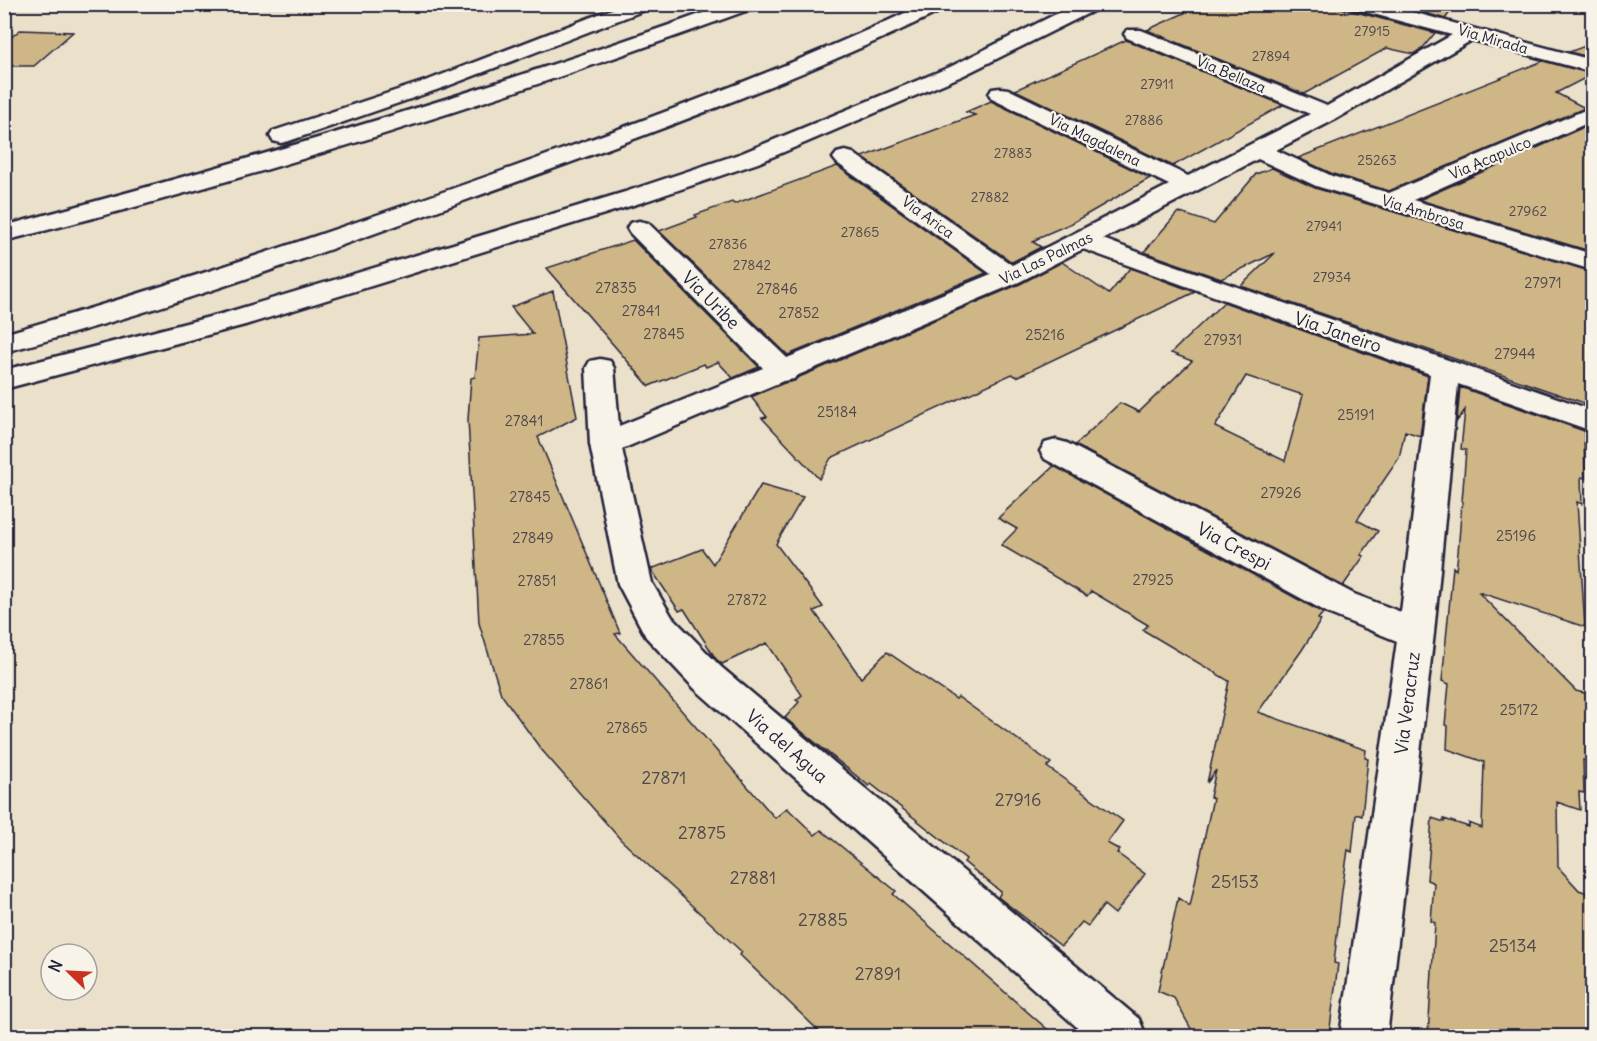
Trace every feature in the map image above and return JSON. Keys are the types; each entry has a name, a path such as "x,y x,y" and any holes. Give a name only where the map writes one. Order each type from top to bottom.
{"main road":[{"path":"4,220 281,136 438,83 643,4"},
{"path":"4,234 307,151 428,114 617,53 747,4"},
{"path":"4,343 214,280 364,230 756,86 940,4"},
{"path":"4,380 235,319 634,197 750,158 957,71 1092,4"},
{"name":"Via Mirada","path":"1358,4 1593,66"},
{"name":"Via Las Palmas","path":"605,444 784,372 1010,276 1328,114 1470,33"},
{"name":"Via Bellaza","path":"1134,34 1328,114"},
{"name":"Via Magdalena","path":"1000,94 1189,186"},
{"name":"Via Acapulco","path":"1388,202 1593,113"},
{"path":"1555,130 1583,138"},
{"name":"Via Ambrosa","path":"1258,150 1324,181 1593,262"},
{"name":"Via Arica","path":"845,158 1010,276"},
{"name":"Via Uribe","path":"639,228 784,372"},
{"name":"Via Janeiro","path":"1084,240 1142,263 1593,421"},
{"name":"Via del Agua","path":"600,368 605,444 635,584 659,627 708,678 1122,1036"},
{"name":"Via Veracruz","path":"1364,1036 1416,633 1445,369"},
{"name":"Via Crespi","path":"1056,452 1342,604 1416,633"}],"building":[{"path":"1204,4 1326,4 1435,33 1422,49 1413,54 1387,48 1304,94 1147,30"},
{"path":"1397,4 1456,4 1445,19"},
{"path":"20,30 73,32 34,66 4,66 4,43"},
{"path":"1126,40 1283,105 1173,166 1015,90"},
{"path":"1593,43 1593,58 1569,52"},
{"path":"1543,61 1593,74 1556,93 1585,108 1389,191 1333,174 1298,158"},
{"path":"991,101 1150,178 1072,223 1037,238 1039,239 1033,242 1041,247 1012,262 862,157 975,115 966,112"},
{"path":"1593,123 1593,252 1419,200"},
{"path":"837,166 986,273 788,355 659,231 697,217 695,215 732,202 734,204"},
{"path":"1272,168 1315,188 1593,272 1593,406 1241,286 1275,253 1221,279 1144,252 1178,212 1214,224 1256,174"},
{"path":"633,240 759,367 733,378 718,362 706,367 704,364 649,386 547,268"},
{"path":"1062,262 1109,294 1130,268 1195,292 1017,377 1012,374 831,458 819,479 762,418 767,417 751,397 794,381 1020,284"},
{"path":"553,291 577,417 538,437 620,633 615,634 775,818 787,808 815,835 821,830 896,891 893,894 1055,1036 824,1036 740,955 742,952 621,840 540,748 501,694 479,623 468,419 471,378 475,377 479,338 533,334 511,307"},
{"path":"1224,302 1428,376 1420,436 1405,431 1399,458 1357,520 1378,531 1343,586 1075,445 1120,403 1139,412 1192,361 1171,353","holes":["1246,376 1303,395 1285,461 1215,427"]},
{"path":"1460,387 1584,431 1585,478 1581,477 1582,504 1577,502 1585,627 1478,592 1576,691 1588,694 1588,762 1583,760 1584,793 1579,792 1580,810 1557,802 1558,867 1579,890 1593,895 1593,984 1590,983 1592,1036 1428,1036 1435,923 1431,921 1434,883 1427,880 1432,818 1444,822 1444,819 1469,827 1469,823 1482,828 1484,762 1447,749 1448,726 1445,725 1449,684 1442,681 1453,567 1456,570 1458,553 1466,450 1461,449 1465,410 1457,421"},
{"path":"1054,466 1323,613 1302,650 1258,712 1366,750 1365,758 1368,759 1362,816 1356,814 1352,852 1348,850 1342,891 1334,963 1338,964 1329,1036 1195,1036 1174,998 1158,991 1178,898 1190,906 1213,798 1210,797 1216,770 1207,783 1229,681 1143,630 1148,625 1091,591 1087,596 1001,545 1017,529 998,518"},
{"path":"761,485 803,497 776,544 823,607 814,611 861,678 887,652 956,699 958,697 1051,763 1047,767 1123,821 1107,843 1120,850 1117,853 1145,874 1115,914 1104,905 1088,926 1082,922 1061,946 998,897 1001,892 964,862 966,859 871,784 869,786 785,718 799,702 796,700 802,695 767,643 722,664 716,659 684,609 679,611 651,569 702,549 713,564"}]}
